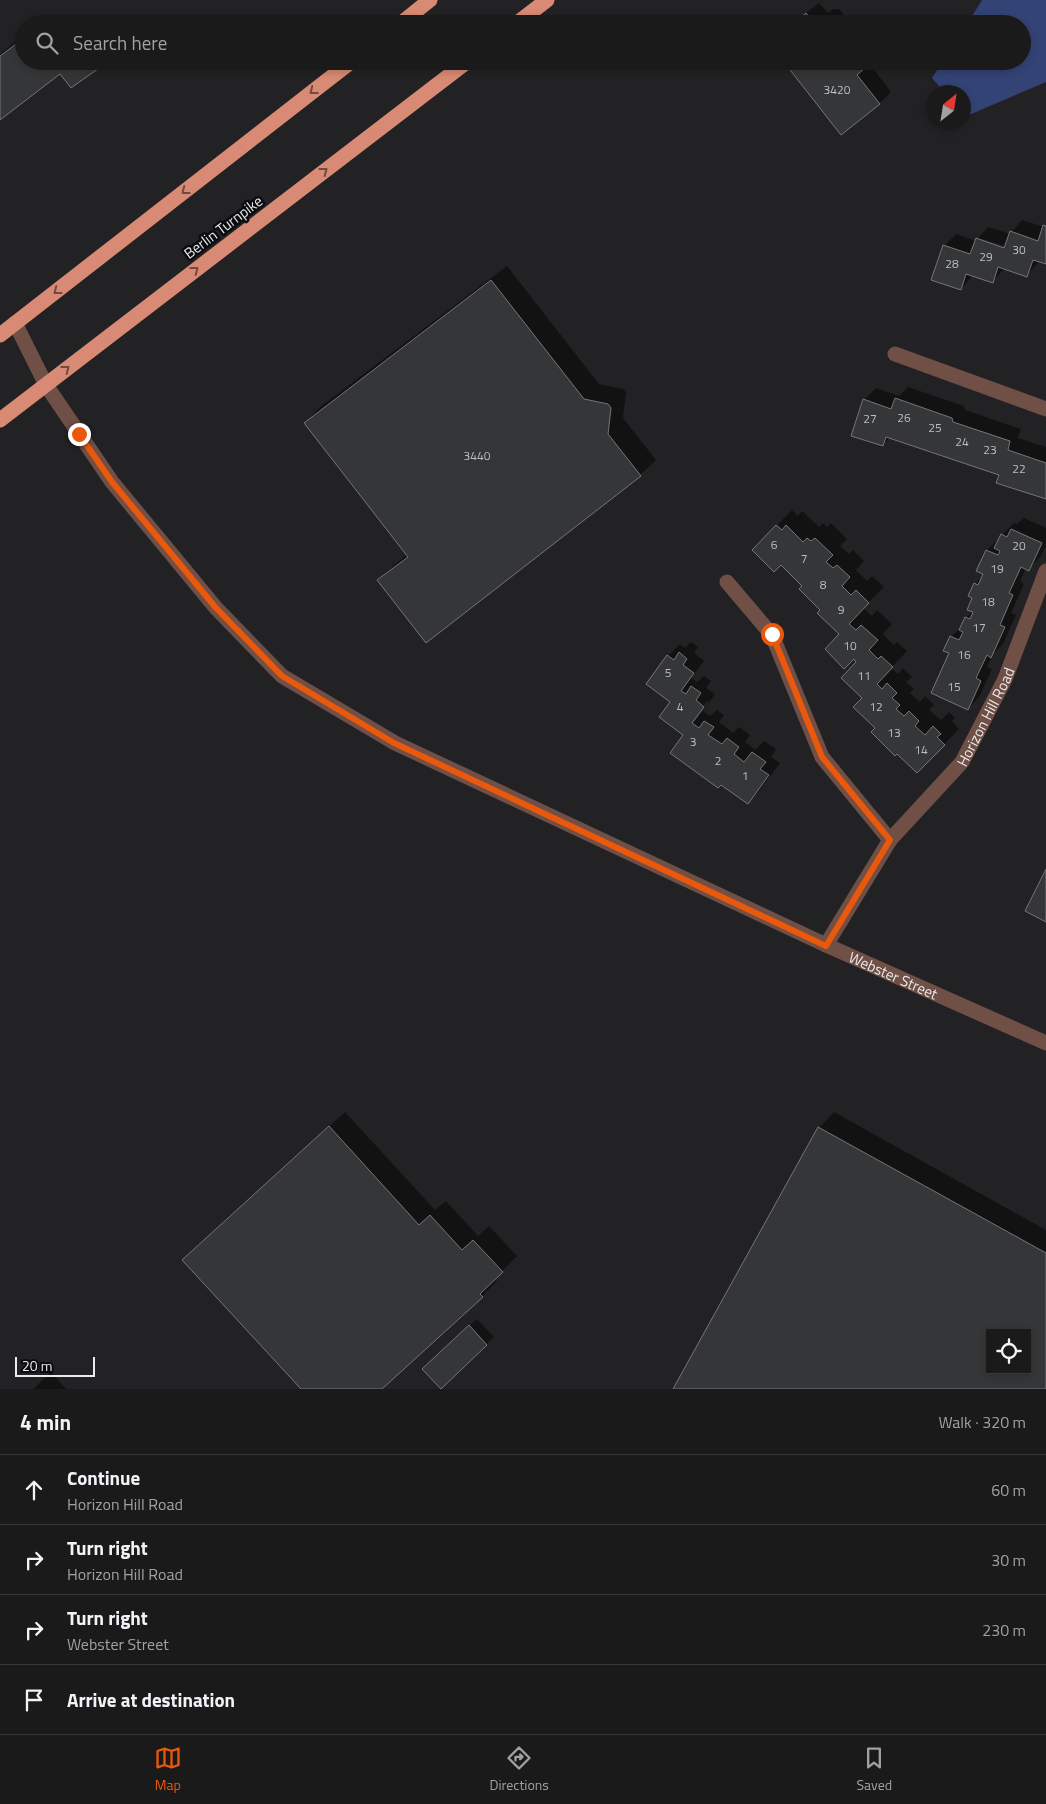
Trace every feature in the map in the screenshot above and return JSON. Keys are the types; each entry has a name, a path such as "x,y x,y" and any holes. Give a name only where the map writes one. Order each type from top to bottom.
{"highway":[{"path":"411,15 430,0"},
{"path":"528,15 547,0"},
{"path":"0,335 340,70"},
{"name":"Berlin Turnpike","path":"0,420 456,70"}],"street":[{"name":"Webster Street","path":"15,323 46,384 112,482 216,608 282,676 394,743 826,946 1046,1043"},
{"path":"895,354 1046,409"},
{"name":"Horizon Hill Road","path":"826,946 890,840 962,762 1005,680 1046,571"},
{"path":"727,582 772,634 822,757 890,840"}],"shaded area":[{"path":"982,0 1046,0 1046,82 971,114 971,85 938,85 932,78 937,70 1031,70 1031,15 973,15"}],"building":[{"path":"15,45 15,70 96,70 71,88 60,74 0,120 0,56"},
{"path":"790,70 863,70 857,75 880,104 841,135"},
{"path":"1043,225 1046,226 1046,264 1033,260 1027,277 998,267 993,283 966,274 961,290 931,280 943,245 970,254 976,238 1004,248 1010,231 1038,241"},
{"path":"491,280 584,399 608,404 611,408 608,434 641,476 426,643 377,580 408,557 304,423"},
{"path":"895,398 952,418 953,422 1010,441 1008,450 1046,463 1046,499 996,483 999,475 886,437 883,446 851,436 863,399 891,409"},
{"path":"776,525 782,530 786,525 803,542 807,538 811,541 815,538 833,555 826,562 833,568 837,565 850,577 842,586 851,595 856,590 869,603 849,624 856,630 861,625 878,640 869,650 878,659 881,656 893,667 877,684 882,689 887,683 897,693 892,698 900,705 896,709 904,716 909,711 919,721 915,726 925,735 933,726 941,734 937,737 945,745 917,773 897,754 895,756 871,732 875,728 853,707 862,698 841,678 856,662 854,659 844,669 825,649 839,634 817,613 820,610 799,589 802,586 781,565 774,572 752,550"},
{"path":"1011,529 1042,543 1029,571 1021,567 1009,593 1013,595 1000,625 1005,627 991,658 987,655 976,678 981,681 968,710 931,693 949,653 943,651 950,636 959,640 963,632 959,630 965,617 970,619 973,612 967,610 972,598 968,596 974,583 978,585 983,574 976,571 986,550 998,555 1000,551 994,548 1001,534 1007,537"},
{"path":"679,652 687,659 683,665 694,673 681,691 686,694 691,686 701,693 696,700 704,707 692,723 699,728 704,721 714,727 708,735 722,744 727,738 739,747 734,754 744,762 752,752 766,762 760,769 769,775 748,804 721,785 718,788 670,753 683,735 659,717 670,702 646,684 667,655 674,660"},
{"path":"1046,869 1046,922 1025,911"},
{"path":"329,1126 419,1225 430,1215 462,1250 473,1240 503,1272 480,1294 483,1297 382,1389 301,1389 182,1260"},
{"path":"818,1127 1046,1253 1046,1389 673,1389"},
{"path":"469,1325 487,1345 441,1389 422,1369"}],"route":[{"path":"79,434 112,482 216,608 282,676 394,743 826,946 890,840 822,757 772,634"}]}
